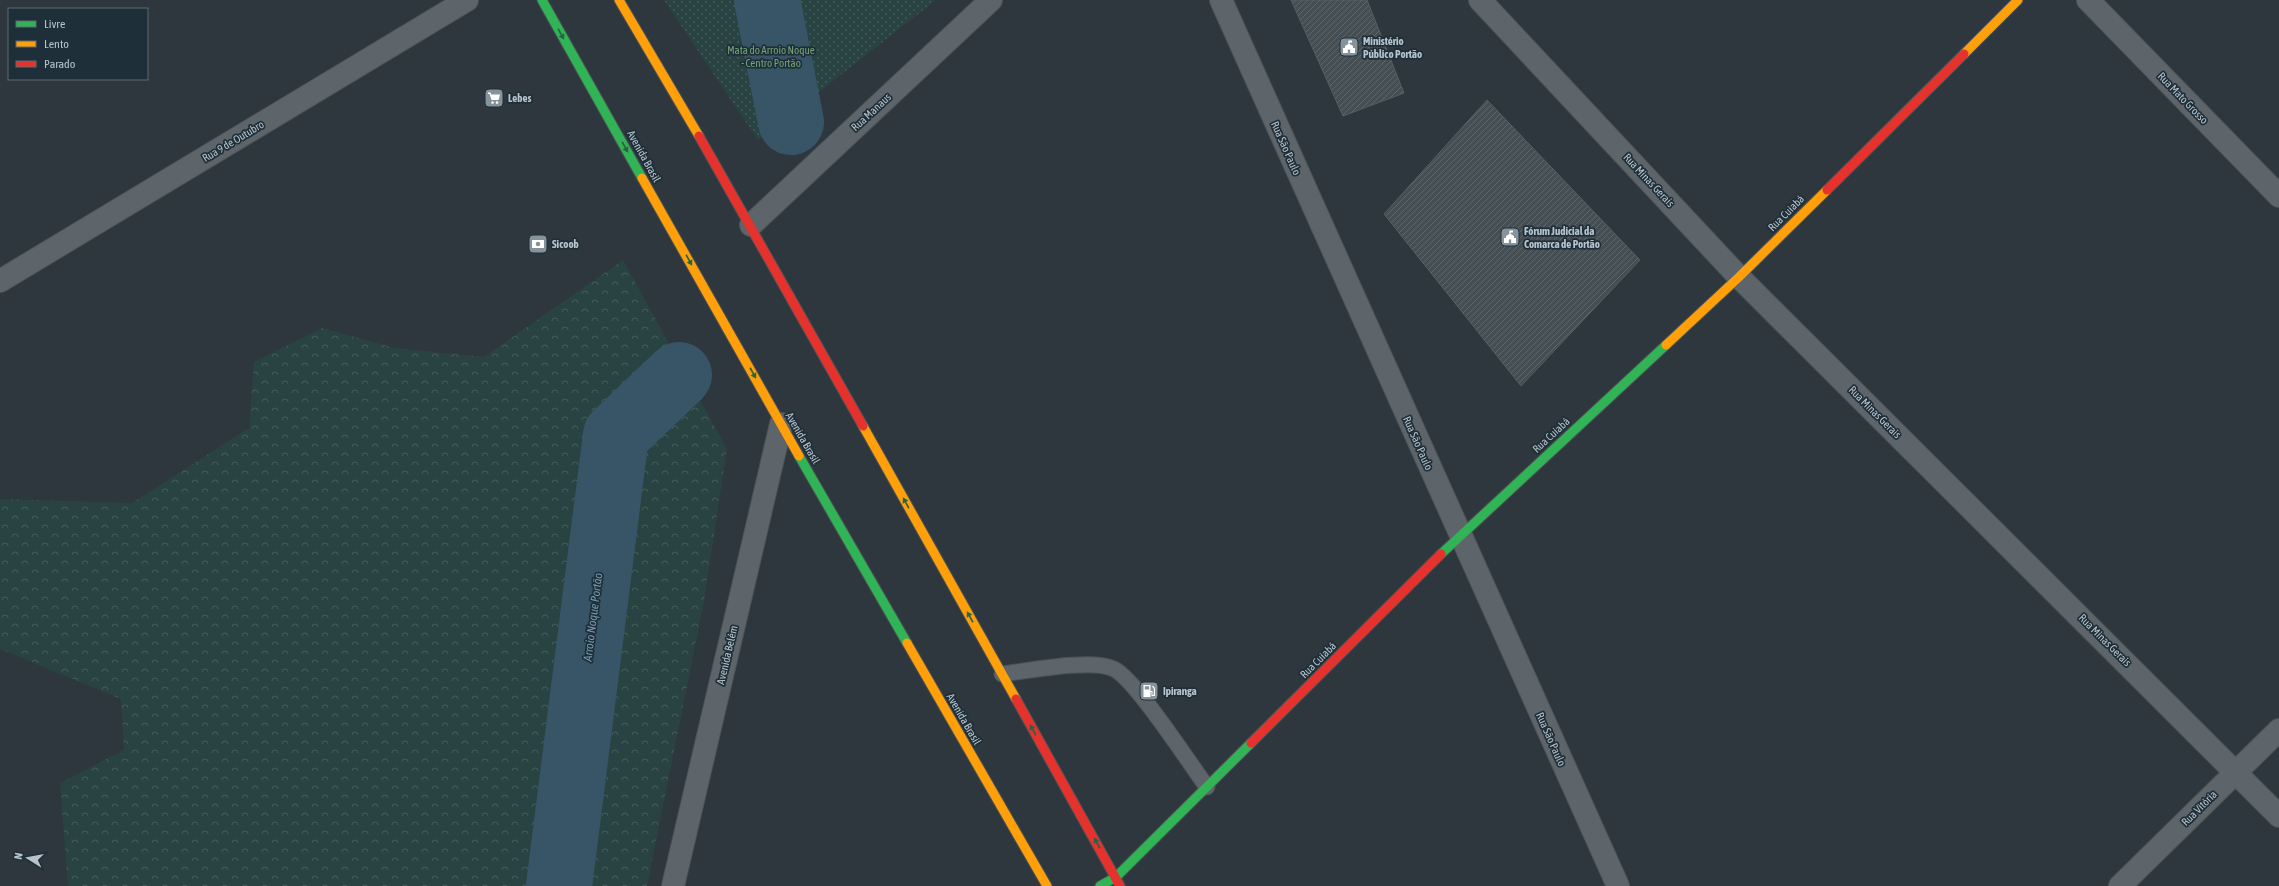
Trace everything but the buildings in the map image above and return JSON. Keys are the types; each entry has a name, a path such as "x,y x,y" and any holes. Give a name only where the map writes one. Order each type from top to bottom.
{"main road":[{"name":"Avenida Brasil","path":"542,0 1046,886"},
{"path":"619,0 751,225 1118,882"},
{"name":"Rua Cuiabá","path":"1100,886 1118,882 1207,787 1460,536 1739,277 2018,0"}],"street":[{"name":"Rua 9 de Outubro","path":"0,281 467,0"},
{"name":"Rua Manaus","path":"751,225 991,0"},
{"name":"Rua São Paulo","path":"1221,0 1618,886"},
{"name":"Rua Minas Gerais","path":"1480,0 1739,277 2236,771 2279,816"},
{"name":"Rua Mato Grosso","path":"2088,0 2279,196"},
{"name":"Avenida Belém","path":"673,886 782,424"},
{"name":"Rua Vitória","path":"2120,886 2279,730"}],"lane":[{"path":"1002,674 1092,664 1114,669 1131,683 1207,787"}],"green space":[{"name":"Mata do Arroio Noque - Centro Portão","path":"664,0 936,0 758,140"},
{"path":"623,260 727,449 704,601 647,886 68,886 60,783 124,750 121,699 0,649 0,499 132,503 249,428 254,362 322,328 395,348 484,357"}],"waterway":[{"name":"Arroio Noque Portão","path":"767,0 791,122"},
{"name":"Arroio Noque Portão","path":"559,886 616,435 679,375"}],"traffic: fast":[{"path":"542,0 642,178"},
{"path":"1441,554 1666,345"},
{"path":"799,456 907,643"},
{"path":"1100,886 1116,877 1251,743"}],"traffic: slow":[{"path":"619,0 699,136"},
{"path":"1964,54 2018,0"},
{"path":"642,178 799,456"},
{"path":"1666,345 1739,277 1827,190"},
{"path":"863,426 1016,699"},
{"path":"907,643 1047,886"}],"traffic: jam":[{"path":"1827,190 1964,54"},
{"path":"699,136 863,426"},
{"path":"1251,743 1441,554"},
{"path":"1016,699 1120,886"}],"place":[{"name":"Ministério Público Portão","path":"1349,47"},
{"name":"Lebes","path":"494,98"},
{"name":"Fórum Judicial da Comarca de Portão","path":"1510,237"},
{"name":"Sicoob","path":"538,244"},
{"name":"Ipiranga","path":"1149,691"}]}
